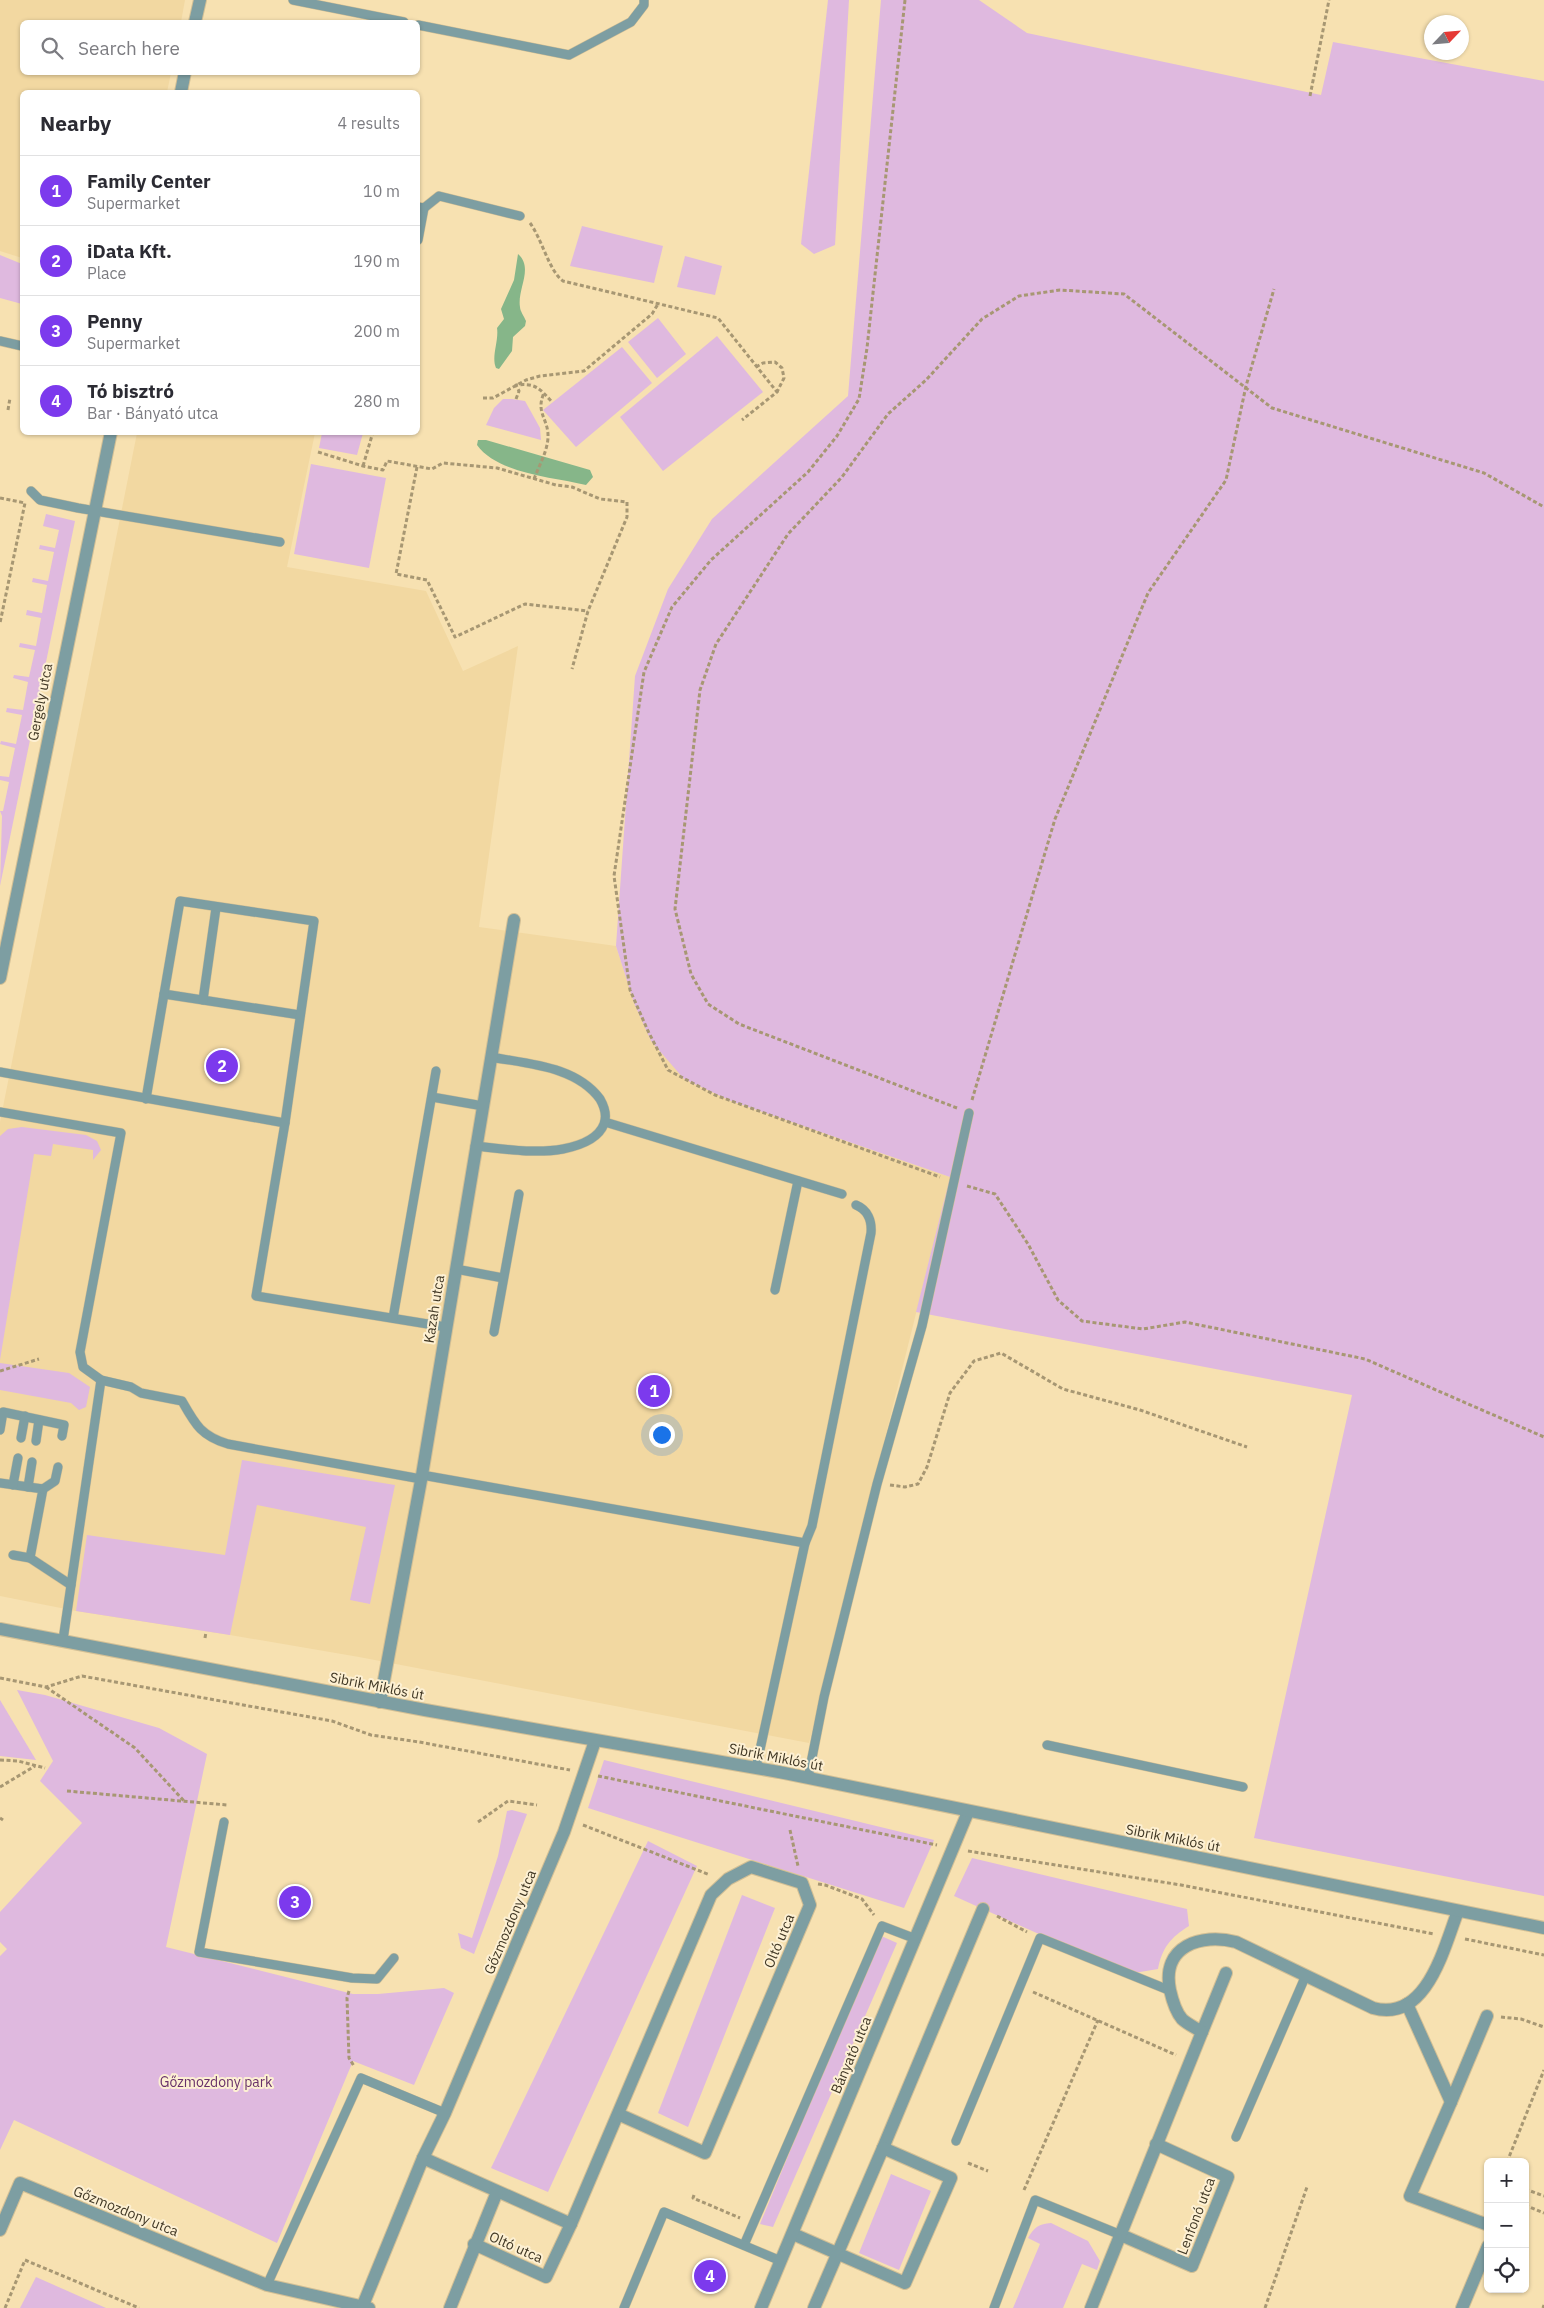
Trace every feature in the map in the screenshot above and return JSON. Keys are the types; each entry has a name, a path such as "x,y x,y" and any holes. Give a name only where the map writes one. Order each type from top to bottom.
{"street":[{"path":"195,20 200,0"},
{"path":"180,90 184,75"},
{"name":"Gergely utca","path":"0,977 110,435"},
{"name":"Kazah utca","path":"380,1702 422,1477 475,1146 514,920"},
{"name":"Sibrik Miklós út","path":"0,1629 380,1702 808,1778 1544,1928"},
{"name":"Gőzmozdony utca","path":"0,2230 20,2183 267,2285 366,2306 423,2158 445,2113 568,1820 595,1741"},
{"name":"Bányató utca","path":"761,2308 968,1812"},
{"name":"Oltó utca","path":"474,2244 546,2277 571,2224 711,1894 725,1882 752,1867 802,1883 810,1905 705,2153 618,2114"},
{"path":"814,2308 983,1909"},
{"path":"1202,2032 1182,2019 1169,1982 1171,1966 1178,1952 1190,1943 1204,1938 1219,1938 1236,1942 1374,2008 1384,2011 1407,2004 1420,1994 1431,1980 1458,1911"},
{"path":"1091,2308 1226,1973"},
{"path":"1407,2004 1451,2102"},
{"path":"1484,2224 1410,2196 1487,2016"},
{"name":"Lenfonó utca","path":"1121,2235 1192,2266 1228,2177 1156,2144"},
{"path":"793,2234 905,2283 951,2178 883,2148"},
{"path":"423,2158 571,2224"},
{"name":"Oltó utca","path":"450,2308 474,2244 497,2192"},
{"path":"1462,2308 1487,2248"}],"lane":[{"path":"293,0 394,20"},
{"path":"344,10 346,0"},
{"path":"420,25 568,55 631,22 644,5 644,0"},
{"path":"421,208 439,196 520,216"},
{"path":"0,341 20,346"},
{"path":"31,491 40,500 94,511 280,542"},
{"path":"146,1098 180,901 216,908 314,921 285,1122 256,1296 446,1327"},
{"path":"203,1000 216,908"},
{"path":"164,994 300,1015"},
{"path":"475,1146 524,1151 563,1149 588,1141 597,1135 606,1122 605,1109 596,1094 573,1077 540,1066 491,1057"},
{"path":"393,1318 436,1071"},
{"path":"0,1072 285,1122"},
{"path":"432,1098 482,1106"},
{"path":"0,1112 121,1133 80,1352 83,1366 101,1380 131,1387 141,1393 182,1401 200,1429 214,1440 228,1444 805,1543"},
{"path":"808,1778 824,1697 878,1484 922,1326 952,1181 969,1112"},
{"path":"606,1122 842,1194"},
{"path":"775,1290 798,1181"},
{"path":"494,1332 519,1194"},
{"path":"756,1768 805,1543 812,1526 871,1233 872,1225 867,1212 856,1205"},
{"path":"456,1269 503,1278"},
{"path":"64,1640 70,1585 101,1380"},
{"path":"0,1430 3,1412 64,1425 62,1436"},
{"path":"21,1438 25,1416"},
{"path":"36,1441 39,1420"},
{"path":"13,1485 18,1458"},
{"path":"28,1487 32,1462"},
{"path":"0,1483 43,1489 55,1481 58,1467"},
{"path":"30,1558 43,1489"},
{"path":"13,1555 30,1558 70,1585"},
{"path":"1047,1745 1243,1787"},
{"path":"224,1822 199,1952 352,1978 377,1979 394,1958"},
{"path":"744,2245 882,1926 916,1939"},
{"path":"956,2141 1040,1938 1171,1991"},
{"path":"1236,2137 1306,1975"},
{"path":"267,2285 361,2078 445,2113"},
{"name":"Lenfonó utca","path":"994,2308 1035,2200 1121,2235"},
{"path":"624,2308 664,2212 781,2261"}],"path":[{"path":"905,0 868,339 859,399 837,436 808,472 711,560 672,607 644,672 614,876 630,990 668,1070 715,1095 952,1181 995,1194 1028,1244 1058,1300 1082,1321 1143,1329 1185,1322 1365,1359 1544,1437"},
{"path":"1310,96 1329,0"},
{"path":"520,216 531,224 543,245 556,276 563,281 718,318 776,392"},
{"path":"1274,289 1246,386 1226,480 1148,593 1055,819 969,1112 739,1024 708,1004 690,974 675,909 700,690 716,644 788,534 842,477 888,414 926,380 982,319 1019,296 1060,290 1124,294 1246,386 1272,408 1484,473 1544,507"},
{"path":"482,398 494,398 540,376 584,371 652,314 658,304"},
{"path":"742,420 776,392 784,378 782,368 775,362 756,366"},
{"path":"516,386 531,383 552,402"},
{"path":"516,386 519,391 516,399"},
{"path":"535,477 548,439 548,428 541,413 540,402 544,393"},
{"path":"8,410 10,398"},
{"path":"363,466 373,435"},
{"path":"318,452 383,470 387,461 432,469 443,464 497,468 535,477 556,485 572,487 600,499 627,502 627,517 588,611 572,669"},
{"path":"418,467 396,574 427,580 455,637 525,604 588,611"},
{"path":"0,498 25,503 0,623"},
{"path":"878,1484 905,1487 918,1484 927,1467 950,1392 974,1361 1001,1352 1063,1389 1140,1410 1247,1447"},
{"path":"0,1371 40,1359"},
{"path":"204,1638 206,1632"},
{"path":"46,1687 82,1676 332,1721 371,1736 419,1742 584,1773 953,1849 1181,1884 1544,1955"},
{"path":"0,1678 46,1687 135,1748 184,1800"},
{"path":"0,1760 45,1768"},
{"path":"0,1787 34,1766"},
{"path":"67,1790 227,1805"},
{"path":"478,1822 508,1801 537,1805"},
{"path":"568,1820 725,1882"},
{"path":"790,1830 802,1883 825,1885 862,1899 882,1926"},
{"path":"983,1909 1040,1938"},
{"path":"352,1978 347,1998 349,2058 361,2078"},
{"path":"1019,1985 1190,2062"},
{"path":"1487,2016 1521,2019 1544,2027"},
{"path":"1024,2190 1098,2020"},
{"path":"1509,2158 1544,2070"},
{"path":"968,2163 988,2171"},
{"path":"1265,2308 1307,2186"},
{"path":"1529,2190 1544,2196"},
{"path":"694,2195 693,2198 754,2223"},
{"path":"1529,2207 1544,2213"},
{"path":"5,2308 25,2260 140,2308"}],"shaded area":[{"path":"0,0 185,0 181,20 20,20 20,75 171,75 167,90 20,90 20,257 0,251"},
{"path":"518,254 525,266 520,300 521,310 526,321 525,326 513,337 512,351 499,369 496,368 494,359 497,328 504,319 501,309 514,280"},
{"path":"137,435 315,435 287,567 426,591 463,671 518,646 479,927 616,946 634,1003 651,1041 731,1101 950,1177 809,1743 359,1657 76,1611 0,1596 0,1122"},
{"path":"478,440 486,440 590,470 593,477 586,485 527,473 498,462 486,455 477,445"}],"green space":[{"path":"828,0 849,0 835,245 814,254 801,244"},
{"path":"881,0 979,0 1027,33 1321,95 1333,42 1544,81 1544,1896 1254,1838 1352,1395 916,1312 950,1177 731,1101 684,1079 651,1041 634,1003 616,946 635,676 668,589 712,519 848,396"},
{"path":"582,226 663,246 654,283 570,266"},
{"path":"0,255 20,263 20,303 0,298"},
{"path":"685,256 722,266 715,295 677,287"},
{"path":"658,318 686,354 657,378 628,342"},
{"path":"717,336 763,392 663,471 620,417"},
{"path":"622,347 652,383 576,447 543,410"},
{"path":"503,399 525,401 540,428 541,440 486,425 494,408"},
{"path":"322,435 362,435 357,455 319,448"},
{"path":"311,464 386,478 369,568 294,554"},
{"path":"46,514 75,521 0,886 2,816 0,811 3,811 9,782 0,780 0,776 9,777 15,748 0,744 1,741 16,744 22,715 6,712 7,708 23,710 28,682 13,678 14,675 29,677 35,650 19,647 20,643 36,646 41,618 26,615 27,610 42,613 47,585 32,582 33,578 48,581 54,552 39,549 40,545 55,548 59,530 43,526"},
{"path":"22,1127 86,1135 97,1141 101,1150 93,1160 93,1150 53,1144 51,1156 34,1154 0,1360 0,1136 8,1129"},
{"path":"0,1363 69,1373 90,1387 86,1407 79,1410 71,1403 0,1390"},
{"path":"242,1460 395,1485 370,1604 350,1600 366,1527 257,1505 230,1635 76,1611 87,1535 225,1555"},
{"name":"Gőzmozdony park","path":"17,1690 45,1695 159,1728 207,1754 166,1947 353,1994 378,1994 444,1988 454,1993 414,2085 353,2061 277,2243 14,2120 0,2150 0,1956 7,1949 0,1942 0,1912 82,1823 40,1781 53,1761"},
{"path":"0,1700 36,1760 0,1756"},
{"path":"604,1760 934,1840 904,1908 588,1808"},
{"path":"512,1810 527,1814 474,1954 461,1948 458,1933 472,1938 498,1856 507,1811"},
{"path":"648,1841 697,1866 548,2192 491,2168"},
{"path":"972,1858 1187,1909 1189,1926 1177,1934 1168,1944 1158,1969 1128,1974 954,1896"},
{"path":"742,1895 775,1908 688,2127 658,2113"},
{"path":"879,1935 897,1943 773,2227 760,2224"},
{"path":"891,2174 931,2191 899,2270 859,2253"},
{"path":"1051,2223 1088,2241 1100,2261 1097,2270 1082,2264 1063,2308 1013,2308 1040,2244 1028,2238 1037,2227"},
{"path":"36,2277 106,2308 20,2308"}],"place":[{"name":"iData Kft.","path":"222,1066"},
{"name":"Family Center","path":"654,1391"},
{"name":"Penny","path":"295,1902"},
{"name":"Tó bisztró","path":"710,2276"}]}
